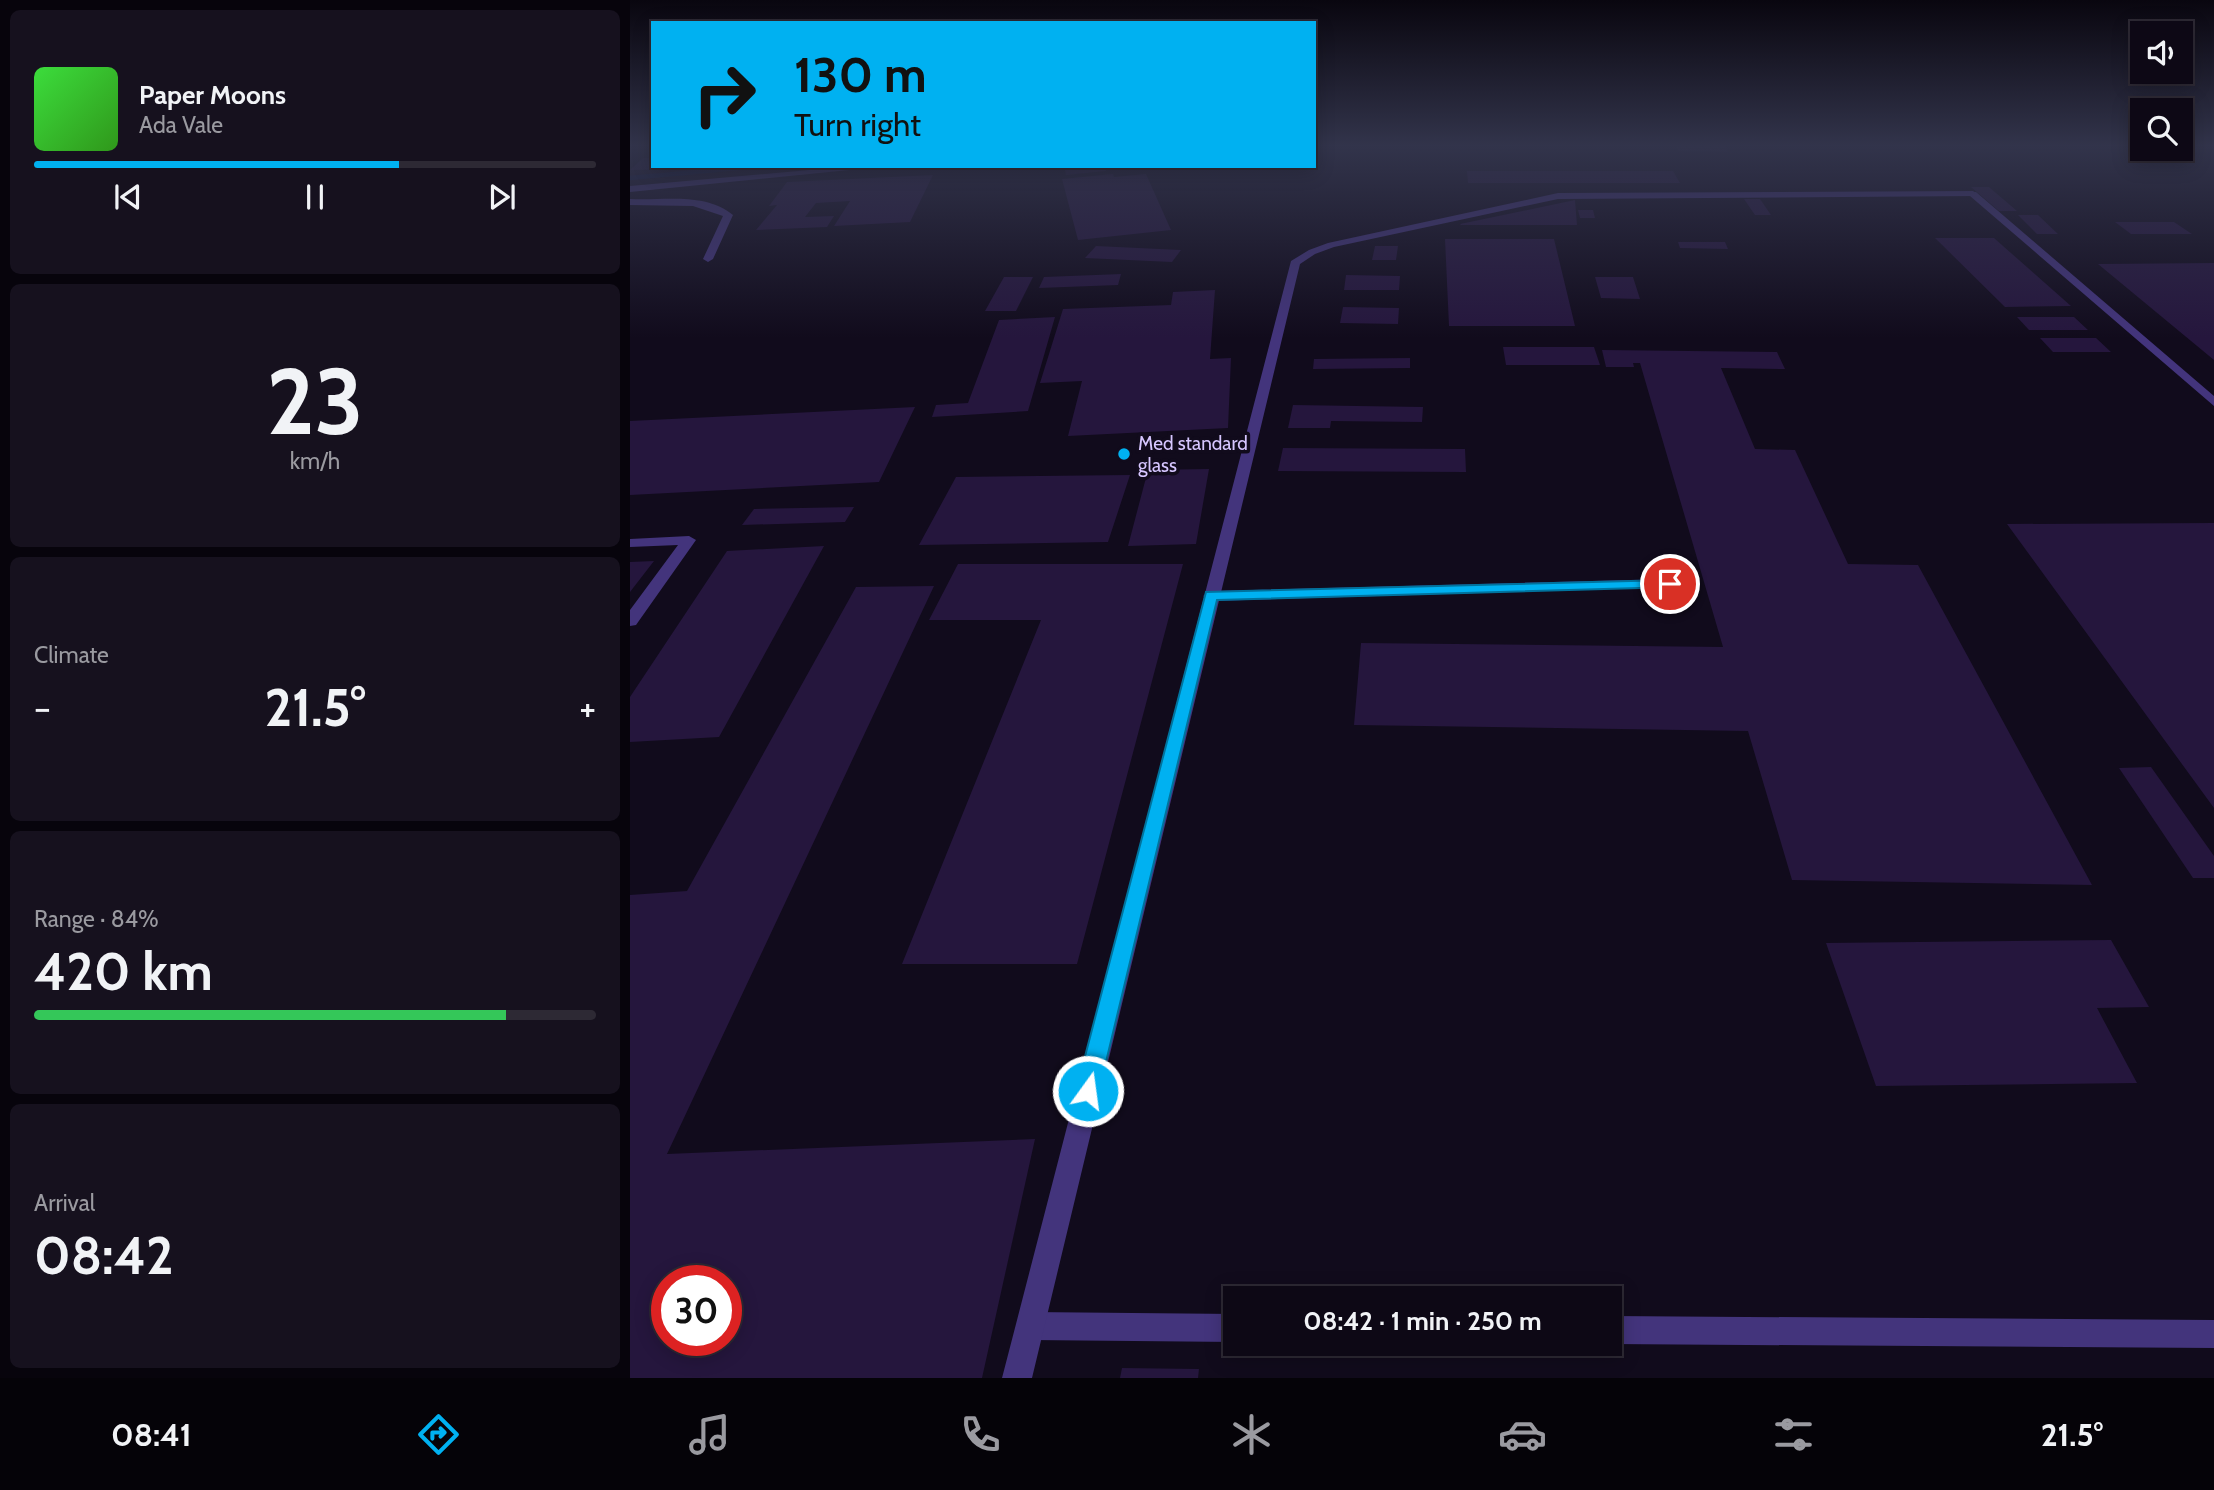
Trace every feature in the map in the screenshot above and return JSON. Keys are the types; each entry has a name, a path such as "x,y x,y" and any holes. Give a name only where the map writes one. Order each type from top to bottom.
{"street":[{"path":"708,259 728,215 720,209"},
{"path":"1017,1378 1295,262 1331,245 1496,209"},
{"path":"1991,209 2214,402"},
{"path":"630,543 689,540 630,621"},
{"path":"1211,596 1670,584"},
{"path":"1030,1326 1223,1328"},
{"path":"1622,1330 2214,1334"}],"building":[{"path":"773,209 811,209 805,217 834,216 827,227 756,230"},
{"path":"845,209 916,209 910,222 834,226"},
{"path":"1070,209 1162,209 1171,230 1078,240"},
{"path":"1530,209 1576,209 1577,225 1461,225"},
{"path":"1751,209 1767,209 1771,215 1755,215"},
{"path":"1578,210 1593,210 1595,218 1580,218"},
{"path":"2018,215 2038,215 2058,234 2037,234"},
{"path":"2115,222 2174,222 2192,234 2131,234"},
{"path":"1935,238 1994,238 2071,306 2005,307"},
{"path":"1445,239 1554,239 1575,326 1449,326"},
{"path":"1678,242 1725,242 1728,249 1680,248"},
{"path":"1096,246 1181,250 1172,262 1085,258"},
{"path":"1375,246 1398,246 1396,260 1372,260"},
{"path":"2214,263 2214,360 2098,264"},
{"path":"1121,274 1118,285 1039,288 1044,277"},
{"path":"1346,275 1400,276 1399,290 1344,290"},
{"path":"1004,277 1033,277 1016,311 985,311"},
{"path":"1595,277 1633,277 1640,299 1601,298"},
{"path":"1215,290 1210,359 1231,358 1228,428 1068,436 1082,381 1040,383 1063,309 1171,305 1173,292"},
{"path":"1343,307 1399,308 1398,324 1340,323"},
{"path":"1055,317 1028,411 932,417 936,405 968,403 999,320"},
{"path":"2017,317 2074,317 2088,330 2029,330"},
{"path":"2040,338 2096,338 2111,352 2053,352"},
{"path":"1503,347 1594,347 1600,365 1506,365"},
{"path":"1602,350 1777,352 1785,369 1721,368 1755,449 1795,450 1848,564 1918,565 2092,885 1792,880 1748,731 1354,725 1361,643 1723,647 1640,363 1633,363 1634,367 1606,367"},
{"path":"1410,358 1410,368 1313,369 1314,359"},
{"path":"1293,405 1423,407 1422,422 1331,421 1330,428 1288,428"},
{"path":"915,407 879,482 630,495 630,421"},
{"path":"1283,448 1465,449 1466,472 1278,471"},
{"path":"1209,469 1196,544 1128,546 1148,470"},
{"path":"1130,475 1108,542 919,545 956,477"},
{"path":"854,507 845,522 742,525 754,509"},
{"path":"2214,523 2214,808 2007,524"},
{"path":"824,546 719,737 630,742 630,697 727,551"},
{"path":"654,561 630,592 630,562"},
{"path":"958,564 1183,564 1077,964 902,964 1041,620 929,620"},
{"path":"934,586 667,1154 1035,1139 982,1378 630,1378 630,895 687,891 856,587"},
{"path":"2151,767 2214,856 2214,878 2193,878 2119,768"},
{"path":"2111,940 2149,1007 2097,1008 2137,1083 1876,1086 1826,943"},
{"path":"1122,1368 1199,1369 1198,1378 1120,1378"}],"place":[{"name":"Med standard glass","path":"1124,454"}],"route":[{"path":"1088,1091 1211,596 1670,584"}]}
